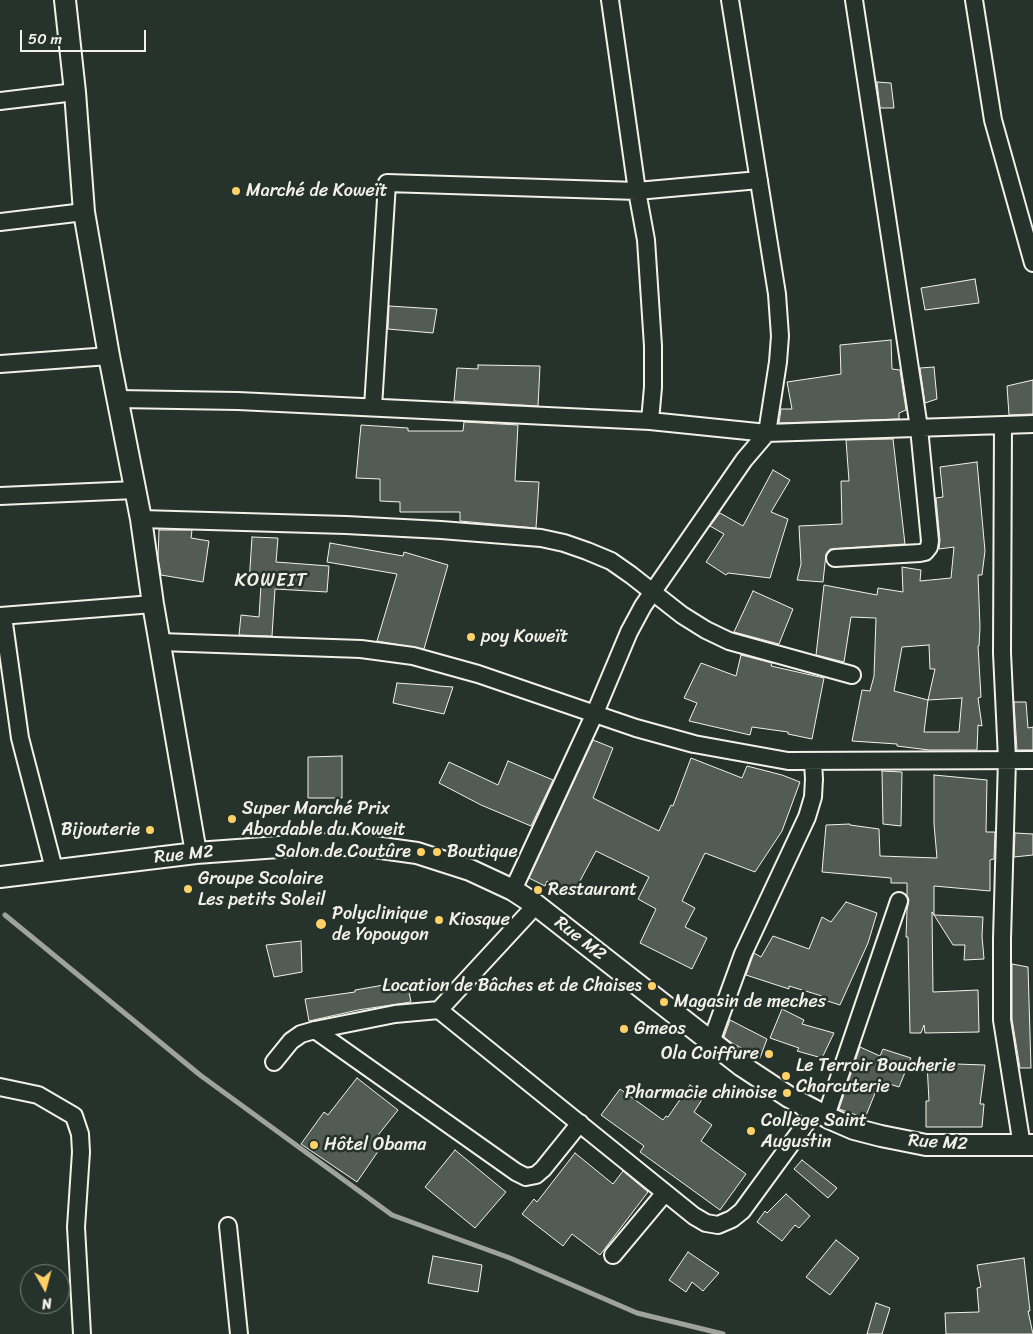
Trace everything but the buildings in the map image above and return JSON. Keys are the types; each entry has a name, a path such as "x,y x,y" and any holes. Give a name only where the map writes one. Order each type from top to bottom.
{"street":[{"path":"65,0 75,92 84,212 109,356 141,519 153,604 196,853"},
{"path":"610,0 646,240 651,304 653,387 650,422"},
{"path":"513,890 595,714 629,632 652,593 744,460 767,433 780,336 777,294 730,0"},
{"path":"835,558 920,553 926,552 929,547 919,428 854,0"},
{"path":"974,0 992,120 1033,263"},
{"path":"0,101 75,92"},
{"path":"373,407 387,183 637,190 759,180"},
{"path":"0,222 84,212"},
{"path":"0,364 109,356"},
{"path":"118,400 238,401 373,407 650,422 767,433 1033,424"},
{"path":"1003,425 1002,652 1007,759 1002,939 1002,1020 1027,1145"},
{"path":"0,496 135,490"},
{"path":"141,519 346,524 485,532 541,538 587,551 611,561 652,593 706,630 729,641 852,675"},
{"path":"54,869 20,738 2,616 153,604"},
{"path":"160,642 361,649 413,656 478,674 636,728 694,744 788,761 1033,760"},
{"path":"711,1042 743,954 807,817 813,797 813,762"},
{"name":"Rue M2","path":"0,876 196,853 320,844 367,846 416,853 445,861 513,890 536,905 742,1066 789,1097 820,1114 854,1128 926,1145 1027,1145"},
{"path":"439,1010 580,1123 664,1194 706,1223 718,1225 732,1219 742,1211 820,1114 899,901"},
{"path":"274,1062 291,1042 302,1034 395,1014 439,1010 536,905"},
{"path":"315,1030 516,1172 526,1177 536,1175 544,1169 580,1123"},
{"path":"0,1087 38,1095 74,1116 80,1134 81,1152 76,1227 82,1334"},
{"path":"613,1255 664,1194"},
{"path":"228,1226 239,1334"}],"waterway":[{"path":"5,915 200,1075 392,1215 510,1258 637,1313 723,1334"}],"place":[{"name":"Marché de Koweït","path":"236,191"},
{"name":"poy Koweït","path":"471,637"},
{"name":"Super Marché Prix Abordable du Koweit","path":"232,819"},
{"name":"Bijouterie","path":"150,830"},
{"name":"Salon de Coutûre","path":"421,852"},
{"name":"Boutique","path":"437,852"},
{"name":"Groupe Scolaire Les petits Soleil","path":"188,889"},
{"name":"Restaurant","path":"538,890"},
{"name":"Kiosque","path":"439,920"},
{"name":"Polyclinique de Yopougon","path":"321,924"},
{"name":"Location de Bâches et de Chaises","path":"652,986"},
{"name":"Magasin de meches","path":"664,1002"},
{"name":"Gmeos","path":"624,1029"},
{"name":"Ola Coiffure","path":"769,1054"},
{"name":"Le Terroir Boucherie Charcuterie","path":"786,1076"},
{"name":"Pharmacie chinoise","path":"787,1093"},
{"name":"Collège Saint Augustin","path":"751,1131"},
{"name":"Hôtel Obama","path":"314,1145"}],"district":[{"name":"KOWEIT","path":"271,581"}]}
